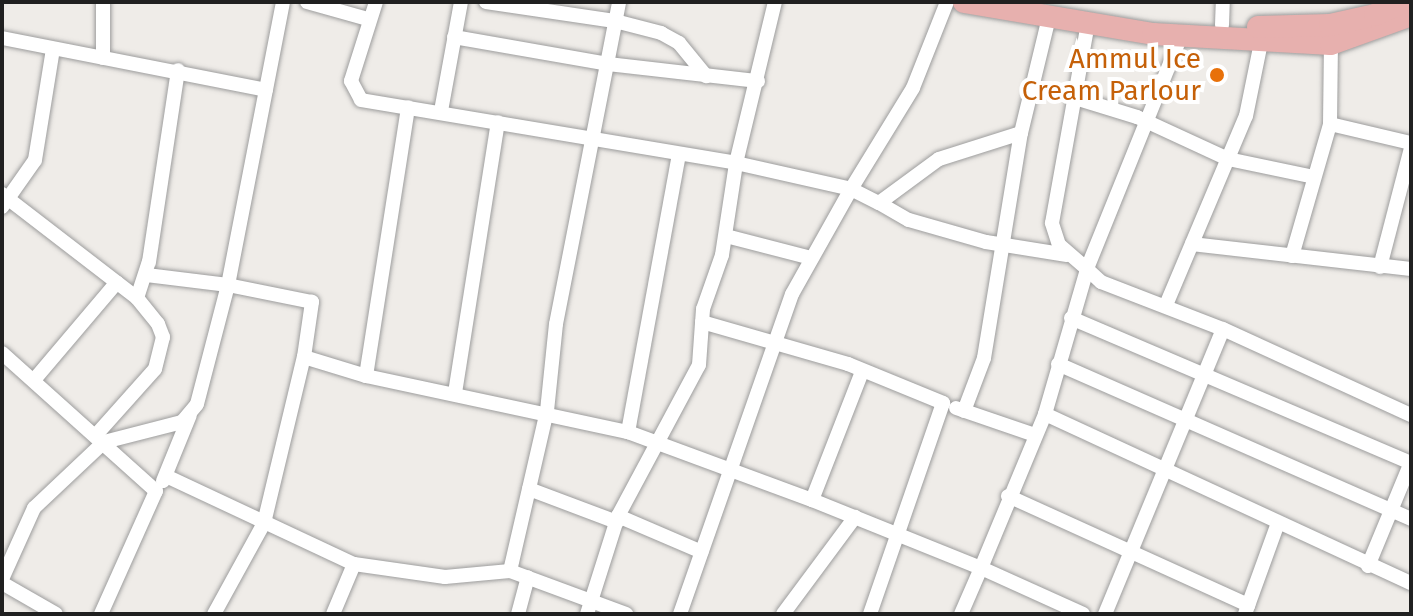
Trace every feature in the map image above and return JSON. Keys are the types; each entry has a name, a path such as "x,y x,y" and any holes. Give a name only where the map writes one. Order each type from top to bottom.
{"highway":[{"path":"964,2 1222,25 1330,25 1403,2"},
{"path":"1049,9 1088,23 1181,36 1331,44 1411,15"}],"street":[{"path":"103,2 103,58"},
{"path":"101,614 197,404 228,285 283,2"},
{"path":"307,2 368,19"},
{"path":"376,2 368,19 352,88 361,100 441,111 594,143 736,163 851,189 909,220 1001,244 1072,257"},
{"path":"441,111 461,2"},
{"path":"486,2 615,21 679,43 706,76"},
{"path":"510,571 547,411 556,324 594,143 619,2"},
{"path":"589,608 618,519 654,441 699,365 702,322 726,236 736,163 775,2"},
{"path":"680,614 773,341 811,258 913,88 947,2"},
{"path":"1222,25 1223,2"},
{"path":"964,411 984,358 1021,133 1049,9"},
{"path":"1088,23 1072,97 1052,223 1059,245 1101,282 1223,329 1411,415"},
{"path":"961,614 1045,414 1087,269 1181,36"},
{"path":"454,37 608,64 758,81"},
{"path":"2,38 178,70 266,90"},
{"path":"1166,305 1256,84 1261,42"},
{"path":"1292,256 1330,124 1331,44"},
{"path":"53,49 38,152 4,200 137,298 158,324 161,353 155,369 100,438 34,508 2,581 56,614"},
{"path":"137,298 147,275 178,70"},
{"path":"1072,97 1145,121 1228,159 1314,177"},
{"path":"366,376 408,107"},
{"path":"455,393 498,122"},
{"path":"1330,124 1411,145 1380,267"},
{"path":"879,203 939,159 1021,133"},
{"path":"628,432 679,155"},
{"path":"726,236 811,258"},
{"path":"1192,244 1411,269"},
{"path":"147,275 228,285 312,302 304,357 264,523 214,614"},
{"path":"34,380 117,282"},
{"path":"1071,318 1207,373 1411,463 1368,566"},
{"path":"702,322 773,341 1035,435"},
{"path":"1105,614 1135,551 1223,329"},
{"path":"2,353 156,491"},
{"path":"304,357 366,376 547,411 628,432 855,517 1083,614"},
{"path":"1058,364 1411,519"},
{"path":"812,500 862,372"},
{"path":"870,614 943,403"},
{"path":"100,438 170,426 190,414"},
{"path":"1045,414 1368,566 1411,583"},
{"path":"166,476 354,564 445,577 510,571 589,608 626,614"},
{"path":"529,489 702,552"},
{"path":"1008,496 1135,551 1246,609 1278,523"},
{"path":"783,614 855,517"},
{"path":"333,614 354,564"},
{"path":"518,614 528,577"}],"place":[{"name":"Ammul Ice Cream Parlour","path":"1217,75"}]}
